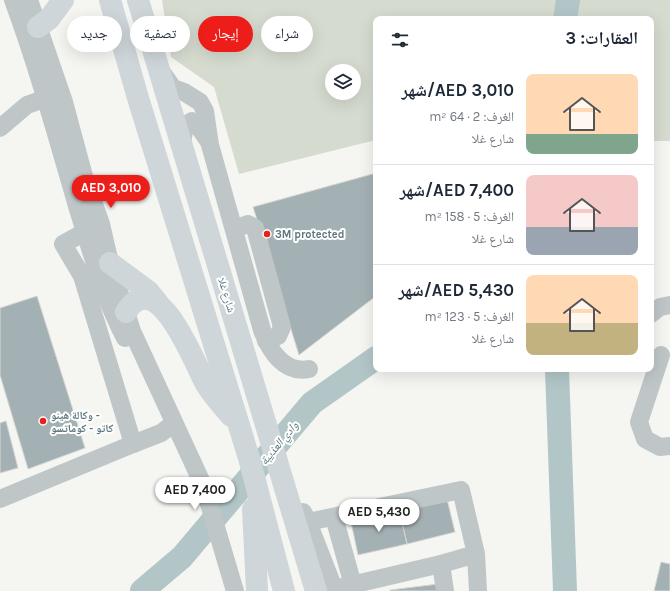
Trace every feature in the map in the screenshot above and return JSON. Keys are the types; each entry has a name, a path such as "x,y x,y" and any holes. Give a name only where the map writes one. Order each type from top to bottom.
{"main road":[{"path":"34,36 63,0"},
{"path":"110,0 138,98 249,458 284,591"},
{"name":"شارع غلا","path":"138,0 282,476 328,590"},
{"path":"110,263 148,291 174,322 207,386 239,426"},
{"path":"126,312 133,304 139,301 146,300 158,303"},
{"path":"249,458 257,569 257,591"}],"street":[{"path":"13,0 34,36"},
{"path":"29,0 34,36 53,96 101,224 110,263 132,331 154,375 173,424"},
{"path":"159,69 173,88 200,102 205,111 210,145 234,229 248,224 255,228 282,327 278,336 266,341 269,348 289,367 296,370 309,369"},
{"path":"0,128 27,105 53,96"},
{"path":"53,96 85,232 98,276 115,319 173,424 204,487 235,591"},
{"path":"182,146 185,128 187,124 192,121 203,133 210,145"},
{"path":"85,232 110,263"},
{"path":"85,232 63,244 82,276 133,444"},
{"path":"654,312 660,307 670,305"},
{"path":"661,353 639,422 645,439 660,447 670,446"},
{"path":"0,499 161,433 173,424"},
{"path":"282,476 308,522 328,590 441,564 476,554"},
{"path":"308,522 461,490 476,554 478,591"},
{"path":"334,517 353,585"},
{"path":"441,564 445,591"}],"shaded area":[{"path":"162,0 670,0 670,141 654,141 654,16 373,16 373,141 239,174 214,87 171,57 170,52 190,52 190,16 165,16"}],"building":[{"path":"373,174 373,298 299,355 253,207"},
{"path":"37,296 85,448 28,469 0,375 0,308"},
{"path":"6,421 18,468 0,473 0,423"},
{"path":"447,499 455,532 407,544 399,510"},
{"path":"399,510 407,544 358,555 351,522"},
{"path":"661,562 670,564 670,591 654,591"},
{"path":"438,584 438,591 390,591 390,590"}],"waterway":[{"name":"وادي العذيبة","path":"565,16 568,0"},
{"name":"وادي العذيبة","path":"142,591 182,557 312,403 373,360"},
{"name":"وادي العذيبة","path":"557,372 565,591"}],"place":[{"name":"3M protected","path":"267,234"},
{"name":"وكالة هينو - كاتو - كوماتسو","path":"43,421"}]}
